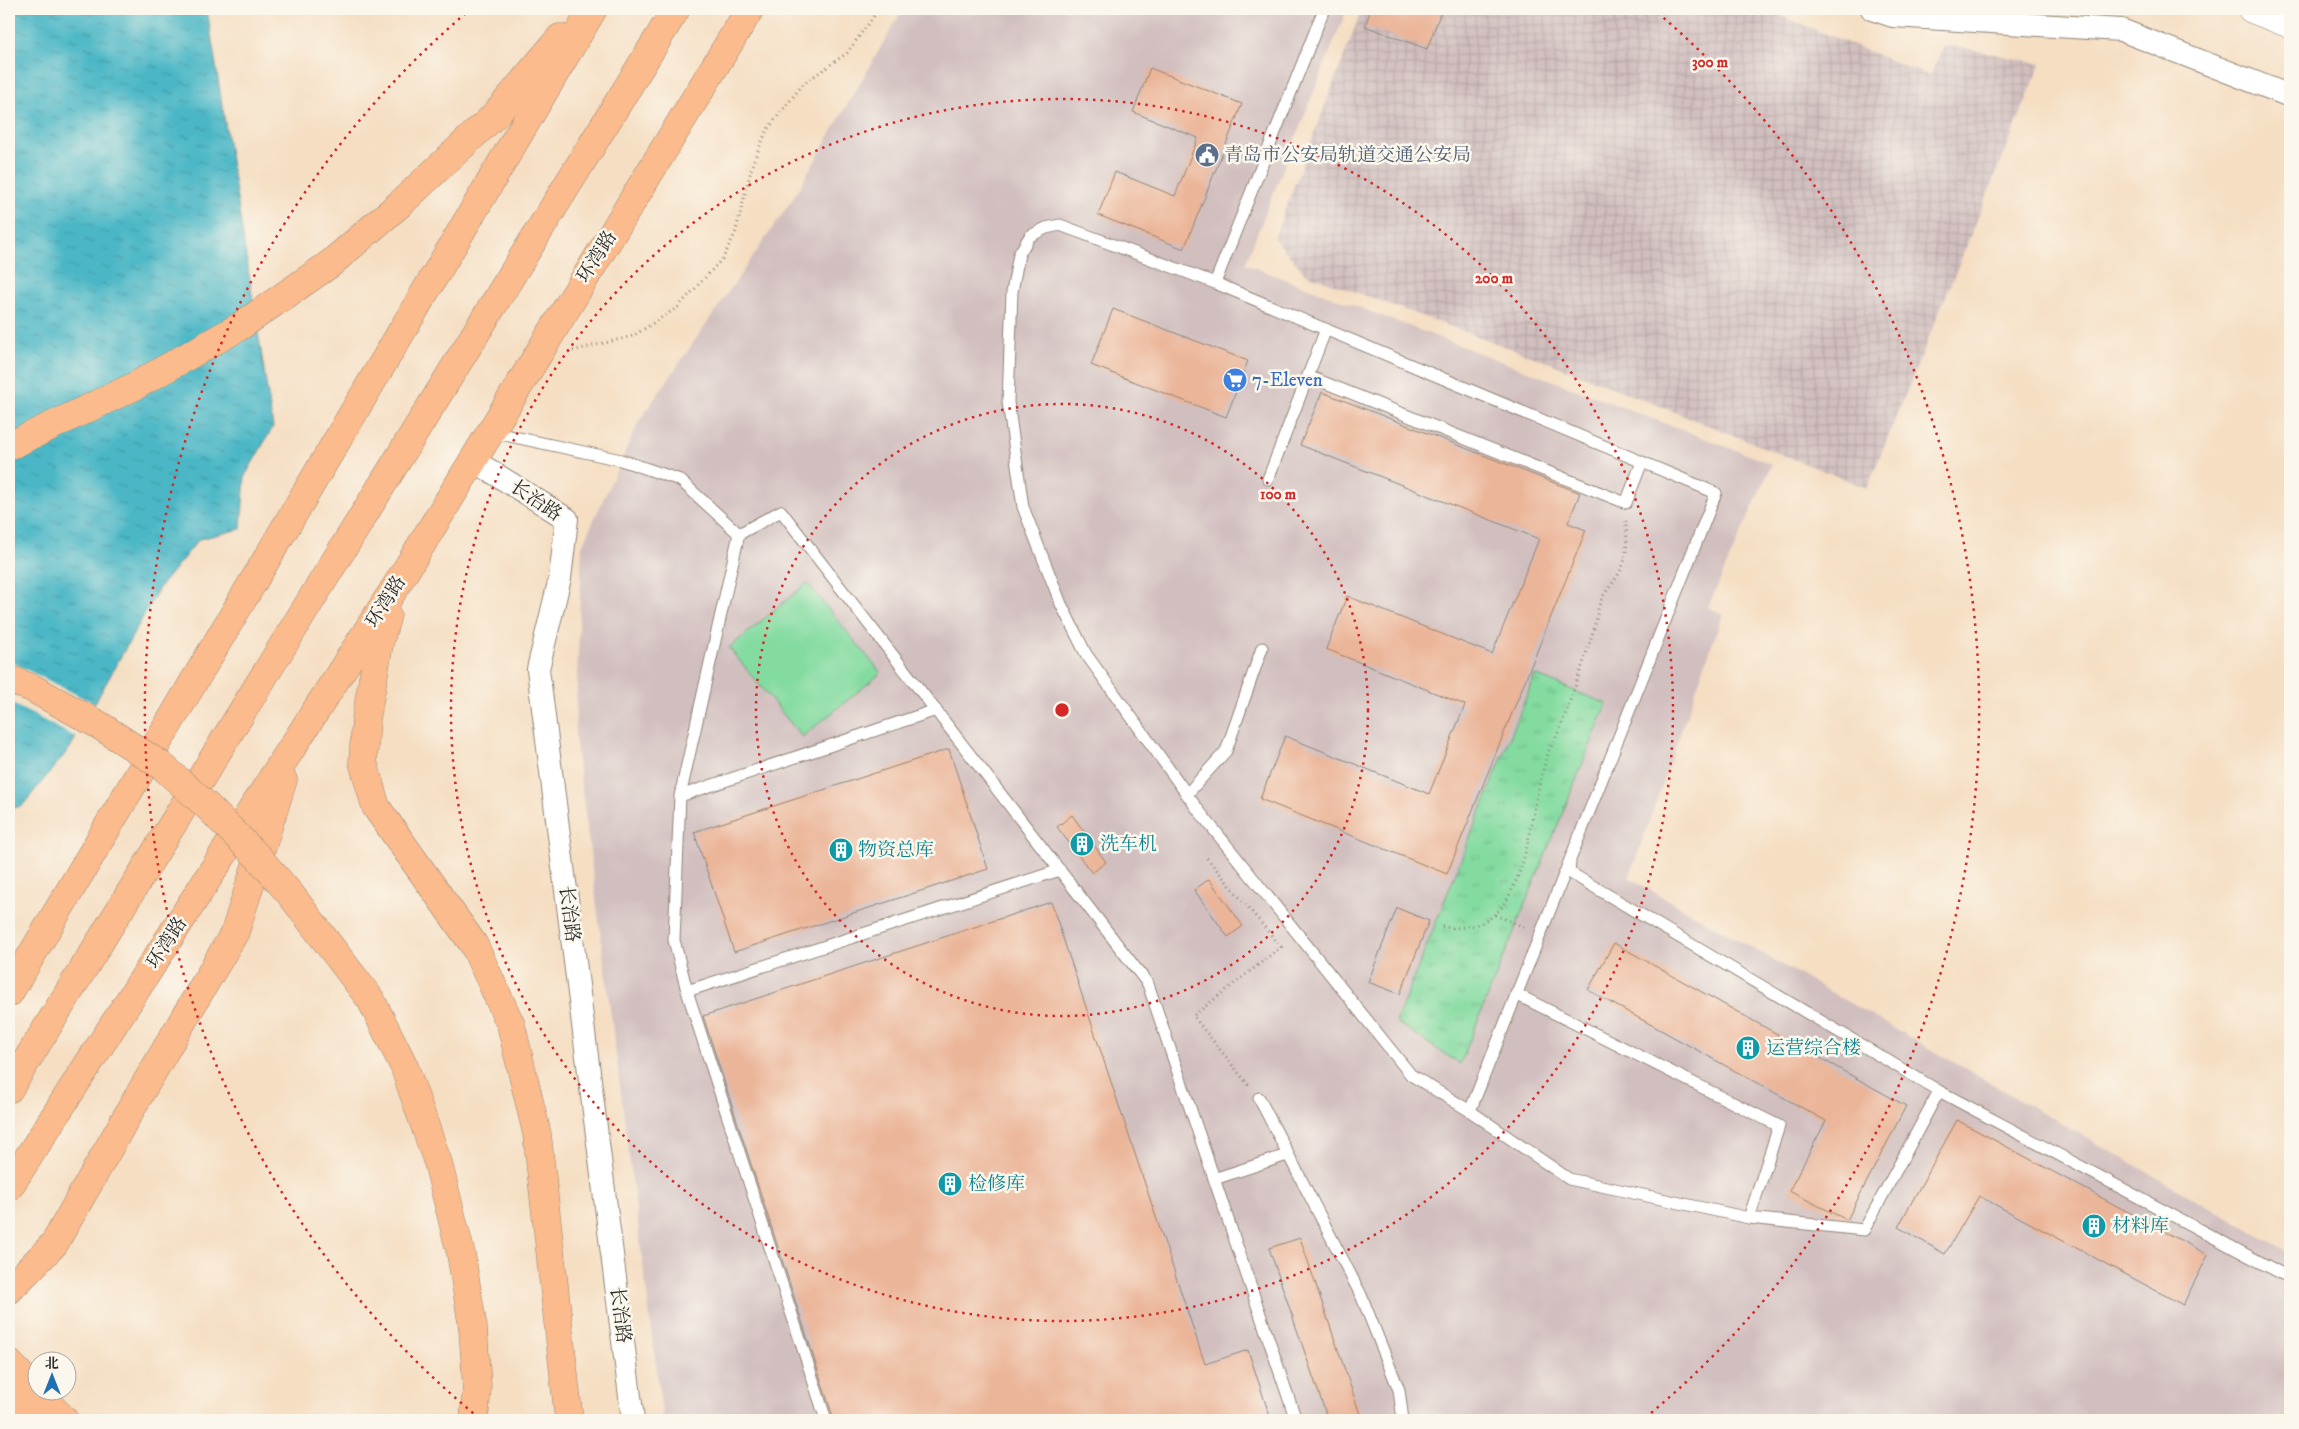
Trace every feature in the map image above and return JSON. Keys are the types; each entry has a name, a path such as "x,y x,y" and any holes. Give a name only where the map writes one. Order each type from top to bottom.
{"highway":[{"path":"9,446 135,386 239,328 330,264 401,203 496,114 585,9"},
{"path":"9,993 593,9"},
{"path":"9,1089 676,9"},
{"name":"环湾路","path":"9,1187 396,586 750,9"},
{"path":"396,586 378,644 366,719 363,762 376,807 474,945 511,1025 537,1134 569,1415"},
{"path":"9,679 32,688 99,724 162,766 206,805 258,857 291,895 371,1000 404,1066 438,1163 461,1254 473,1328 477,1388 474,1420"},
{"path":"9,1290 54,1244 235,932 294,746"},
{"path":"9,1363 64,1420"},
{"path":"9,1396 35,1420"}],"street":[{"path":"1872,9 1893,16 2121,30 2290,96"},
{"path":"2252,9 2290,24"},
{"name":"长治路","path":"473,460 567,519 560,578 538,669 633,1420"}],"lane":[{"path":"1215,283 1324,9"},
{"path":"1470,1111 1716,493 1215,283 1060,225 1046,228 1030,236 1019,254 1012,292 1008,402 1023,506 1061,604 1086,654 1187,794 1410,1075 1470,1111 1570,1179 1749,1218 1864,1230 1939,1091"},
{"path":"1268,479 1326,330"},
{"path":"1308,376 1626,503 1642,462"},
{"path":"491,432 621,460 680,480 739,534"},
{"path":"826,1420 687,991 674,940 680,796 739,534 781,511 1148,984 1296,1420"},
{"path":"1187,794 1226,751 1262,648"},
{"path":"680,796 936,710"},
{"path":"1571,858 1569,872 1939,1091 2290,1278"},
{"path":"687,991 1060,870"},
{"path":"1516,994 1779,1126 1749,1218"},
{"path":"1259,1098 1361,1295 1399,1390 1403,1420"},
{"path":"1214,1179 1287,1154"}],"path":[{"path":"534,361 633,336 678,307 723,258 735,234 753,162 767,130 803,84 847,54 879,9"},
{"path":"1442,927 1456,929 1472,927 1484,923 1495,915 1507,900 1522,867 1535,800 1548,755 1561,728 1595,624 1599,604 1622,568 1626,554 1626,503"},
{"path":"1207,858 1281,947 1193,1016 1259,1098"},
{"path":"1495,915 1541,934"}],"shaded area":[{"path":"903,9 1347,9 1245,264 1772,464 1708,607 1723,614 1629,878 2290,1253 2290,1420 663,1420 575,736 582,546 638,423 792,200"},
{"path":"1362,9 1764,9 1930,76 1943,47 1956,46 2041,64 1867,488 1550,363 1306,274 1274,238"}],"green space":[{"path":"807,583 881,673 802,737 729,648"},
{"path":"1535,675 1607,704 1460,1064 1396,1022"}],"water":[{"path":"9,9 207,9 273,427 245,476 241,529 199,539 159,588 70,748 22,806 9,809"}],"pier":[{"path":"9,661 97,705 78,738 9,702"}],"building":[{"path":"1371,9 1442,9 1427,49 1365,26"},
{"name":"青岛市公安局轨道交通公安局","path":"1150,68 1242,104 1184,249 1098,215 1115,172 1175,196 1198,138 1133,112"},
{"path":"1113,309 1248,361 1226,417 1091,365"},
{"path":"1322,392 1580,493 1568,523 1586,530 1447,874 1260,799 1285,736 1429,794 1465,705 1326,649 1347,596 1492,654 1539,539 1300,445"},
{"name":"物资总库","path":"949,749 988,869 734,952 694,832"},
{"name":"洗车机","path":"1072,815 1106,862 1092,873 1057,827"},
{"name":"洗车机","path":"1209,879 1243,926 1228,937 1194,890"},
{"name":"检修库","path":"1051,902 1205,1364 1248,1350 1271,1420 834,1420 703,1016"},
{"path":"1397,908 1429,921 1400,994 1368,982"},
{"name":"运营综合楼","path":"1614,943 1906,1106 1847,1220 1789,1191 1826,1121 1588,990"},
{"name":"材料库","path":"1957,1120 2208,1255 2183,1305 1979,1196 1945,1254 1898,1227"},
{"path":"1300,1238 1362,1420 1328,1420 1269,1248"}],"place":[{"name":"青岛市公安局轨道交通公安局","path":"1207,155"},
{"name":"7-Eleven","path":"1235,380"},
{"name":"洗车机","path":"1082,844"},
{"name":"物资总库","path":"841,850"},
{"name":"运营综合楼","path":"1748,1048"},
{"name":"检修库","path":"950,1184"},
{"name":"材料库","path":"2094,1226"}]}
